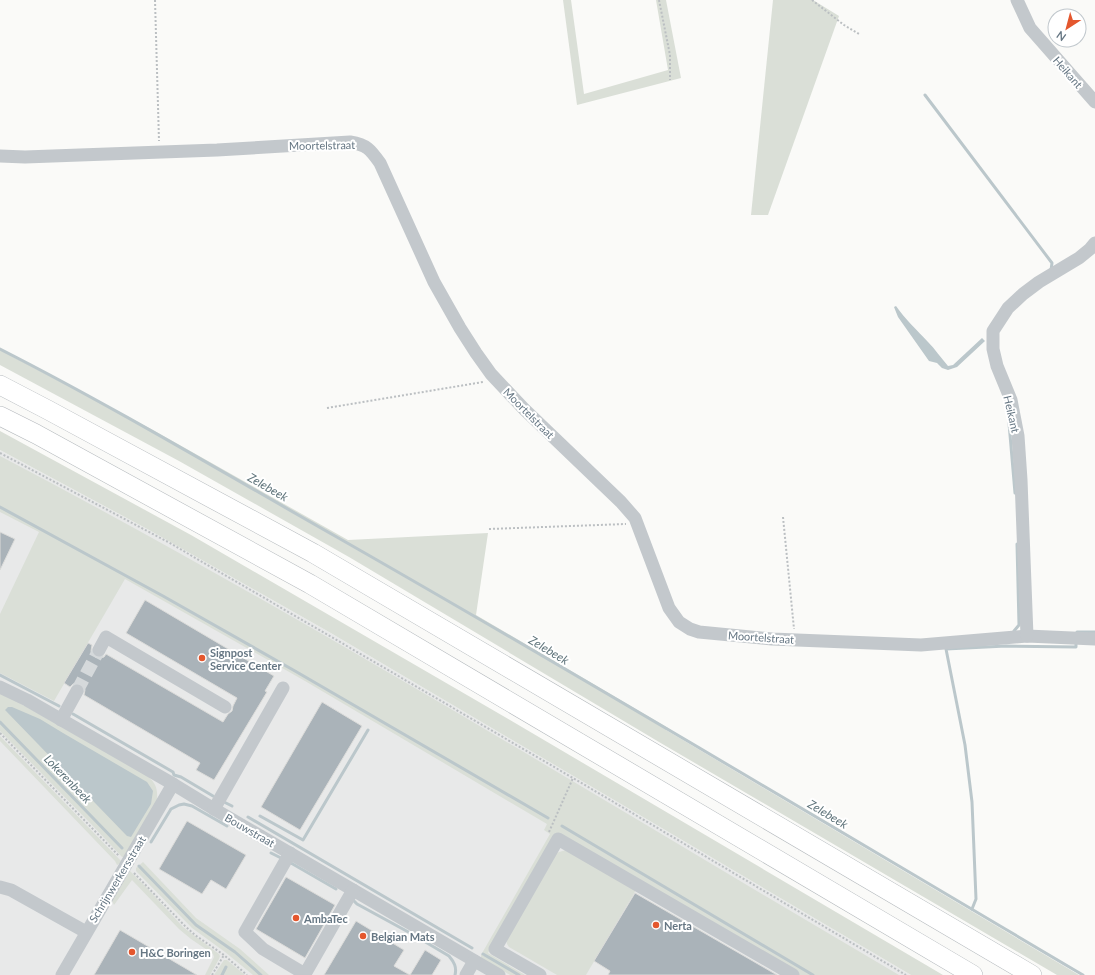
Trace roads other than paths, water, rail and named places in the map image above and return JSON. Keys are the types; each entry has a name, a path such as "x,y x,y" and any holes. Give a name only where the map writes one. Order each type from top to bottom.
{"highway":[{"path":"0,385 313,553 1032,975"},
{"path":"0,416 310,584 973,975"}],"street":[{"name":"Heikant","path":"1017,0 1030,28 1095,102"},
{"name":"Moortelstraat","path":"0,156 25,157 217,150 350,142 363,144 371,151 380,163 434,282 476,353 496,380 621,502 635,518 669,608 679,622 690,629 699,632 795,640 921,645 1027,636 1095,639"},
{"name":"Heikant","path":"1027,636 1018,436 1011,400 997,366 993,349 993,332 1008,308 1023,294 1039,282 1079,258 1090,249 1095,242"},
{"path":"99,650 106,637 225,707"},
{"name":"Bouwstraat","path":"0,687 27,700 173,784 499,975"},
{"path":"214,809 283,688"},
{"path":"61,720 77,691"},
{"name":"Schrijnwerkersstraat","path":"62,975 173,784"},
{"path":"540,975 495,949 558,839 793,975"},
{"path":"290,853 245,932 263,949 305,974 353,890"},
{"path":"0,888 12,890 86,932"},
{"path":"466,975 474,961"}],"waterway":[{"path":"925,95 1052,263 1051,270"},
{"name":"Zelebeek","path":"0,349 127,417 429,590 1083,975"},
{"path":"1009,423 1015,493"},
{"path":"0,507 163,596 548,818"},
{"path":"1014,631 1019,625 1017,544"},
{"path":"1077,634 1077,632 1095,632"},
{"path":"972,909 976,899 972,802 965,745 946,649 1006,646 1076,647 1076,642"},
{"path":"0,675 59,706"},
{"path":"73,714 173,772 174,775 181,777 213,796"},
{"name":"Lokerenbeek","path":"0,722 122,848"},
{"path":"260,816 303,840 368,730"},
{"path":"224,802 232,806"},
{"path":"151,842 171,809 179,805 184,804 192,806 227,826"},
{"path":"248,817 472,948"},
{"path":"562,826 813,975"},
{"path":"271,853 281,858"},
{"path":"291,863 336,889"},
{"name":"Lokerenbeek","path":"139,866 196,925 235,952 261,975"},
{"path":"354,901 449,956 455,965 455,975"},
{"path":"483,954 519,975"},
{"path":"222,975 226,967"}],"tunnel":[{"path":"77,691 99,650"}],"place":[{"name":"Signpost Service Center","path":"202,658"},
{"name":"AmbaTec","path":"296,918"},
{"name":"Nerta","path":"656,925"},
{"name":"Belgian Mats","path":"363,936"},
{"name":"H&C Boringen","path":"132,952"}]}
